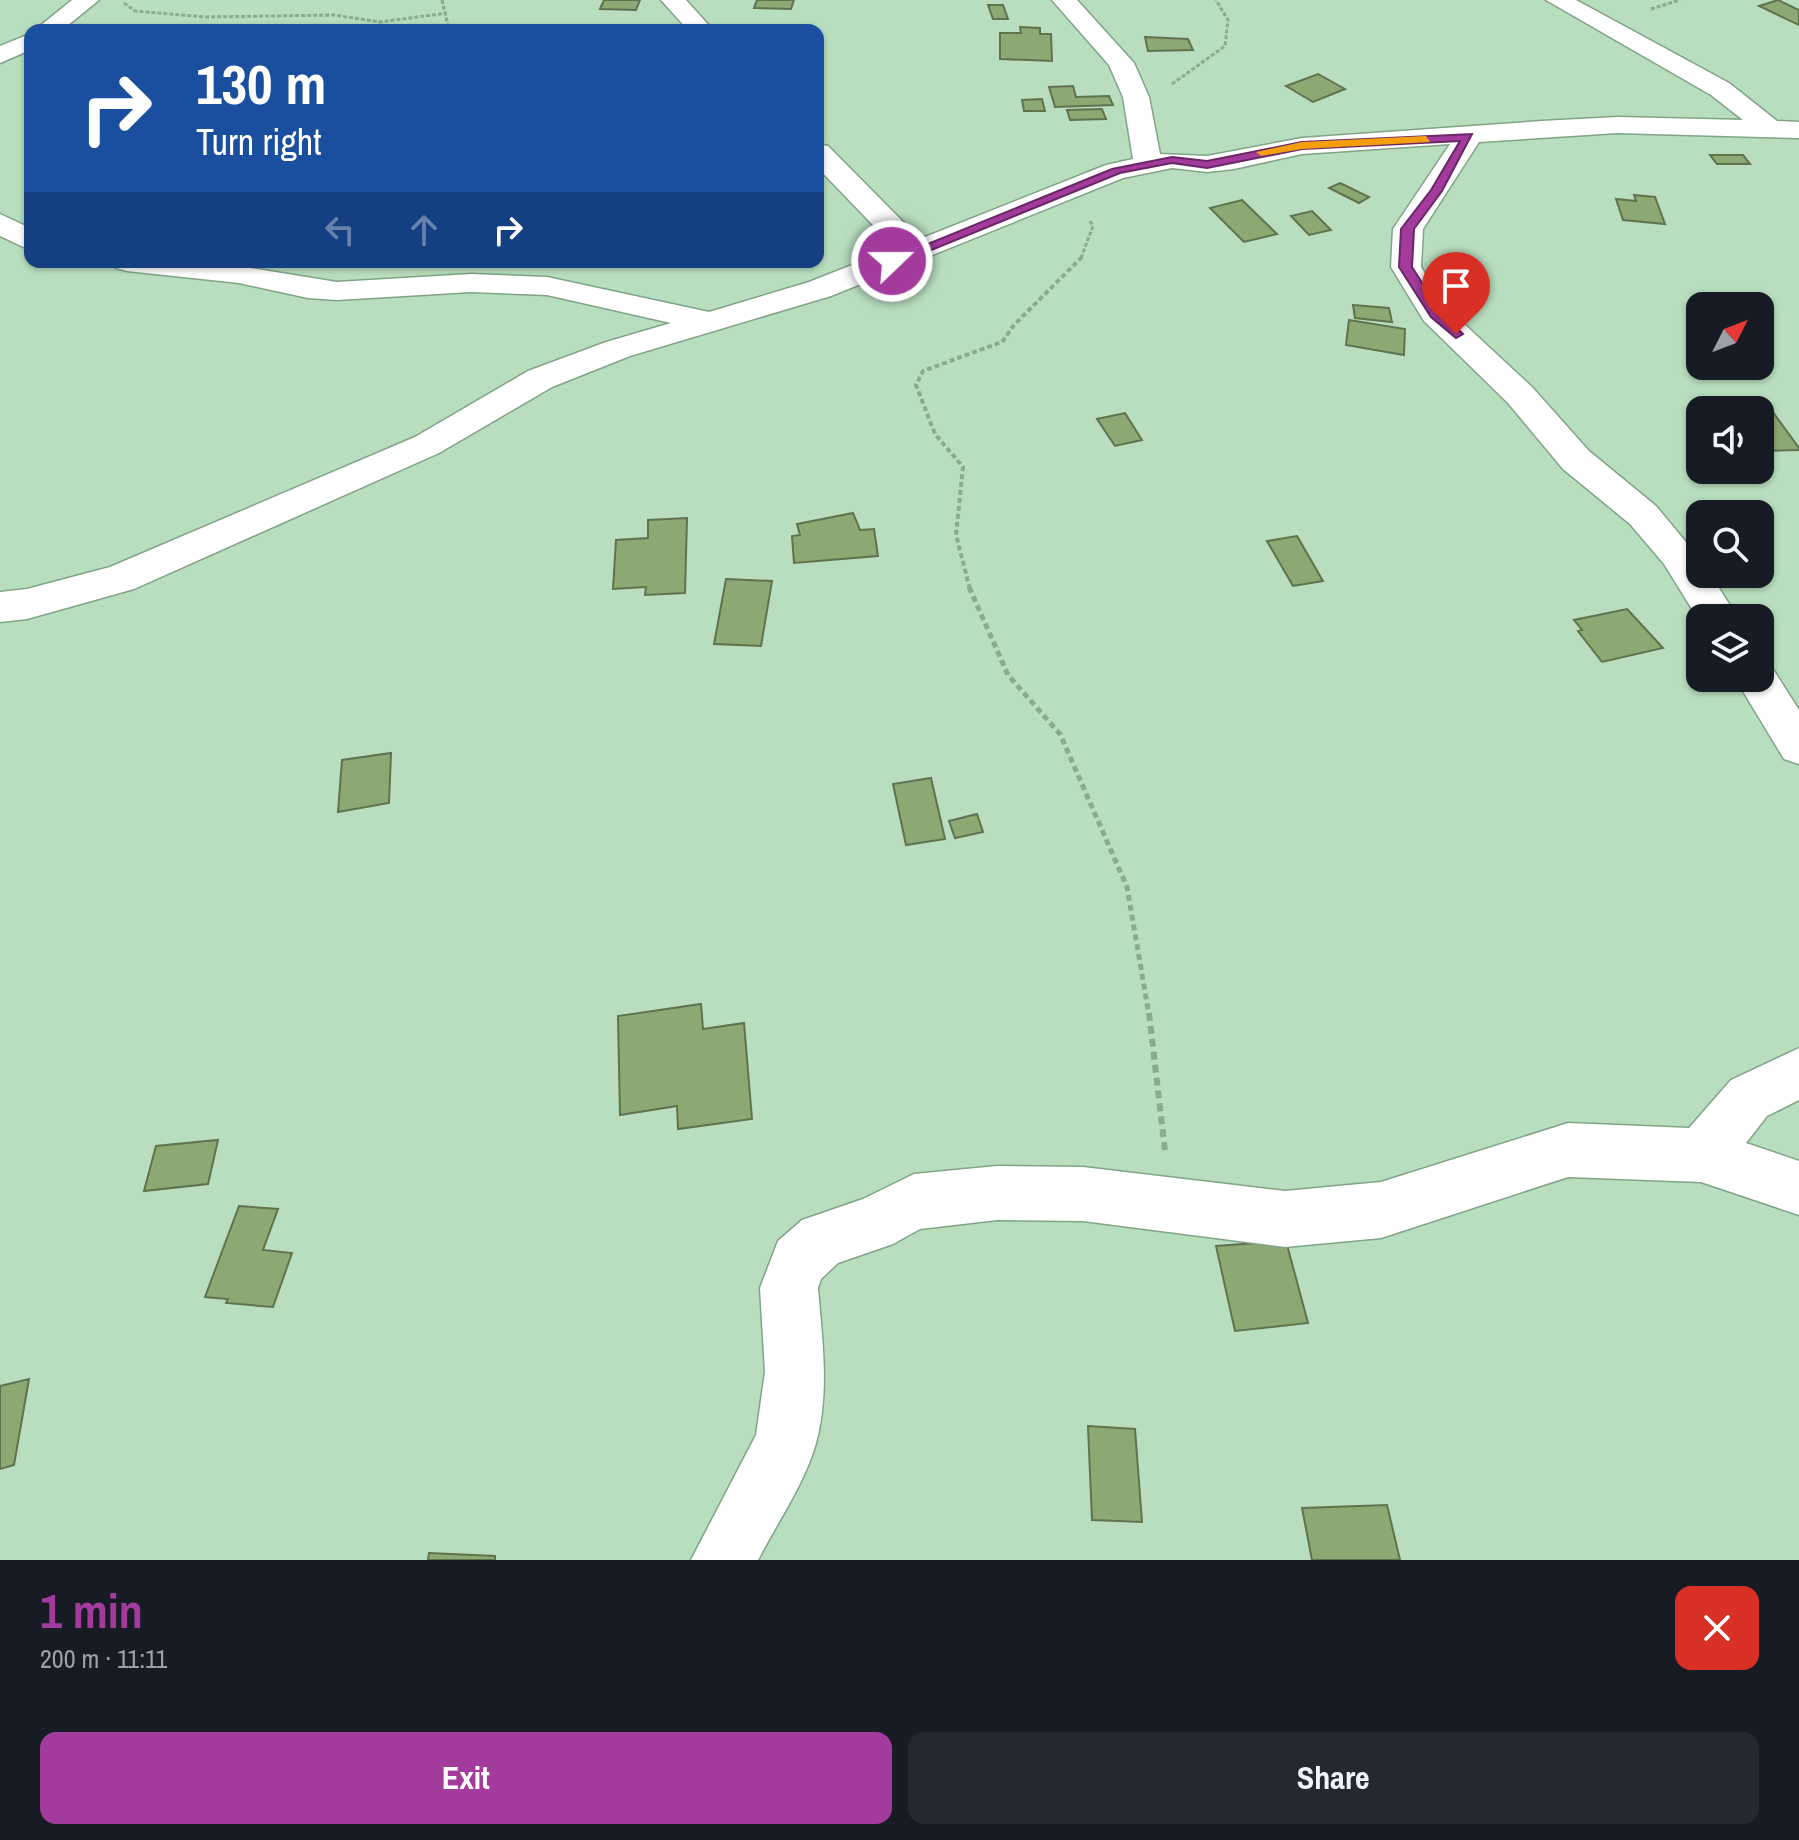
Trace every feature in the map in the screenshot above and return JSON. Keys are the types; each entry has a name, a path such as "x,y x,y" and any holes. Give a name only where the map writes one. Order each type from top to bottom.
{"street":[{"path":"55,24 87,0"},
{"path":"673,0 695,24"},
{"path":"1064,0 1121,63 1136,97 1148,163"},
{"path":"1558,0 1720,89 1785,129"},
{"path":"0,55 24,44"},
{"path":"0,607 27,604 120,579 427,445 540,379 618,349 820,289 1116,171 1172,160 1207,164 1302,146 1617,125 1785,129"},
{"path":"1468,137 1436,191 1408,229 1406,267 1435,314 1520,395 1576,460 1643,515 1677,554 1709,604"},
{"path":"824,158 916,252"},
{"path":"0,223 24,237"},
{"path":"183,268 337,291 471,283 536,285 711,322"},
{"path":"1765,692 1799,746"},
{"path":"1701,1155 1749,1098 1799,1073"},
{"path":"723,1560 786,1442 795,1372 789,1288 798,1261 822,1240 873,1224 914,1202 997,1193 1083,1194 1285,1219 1381,1210 1568,1150 1701,1155 1799,1188"}],"path":[{"path":"122,0 135,11 206,17 334,15 380,22 447,13"},
{"path":"442,0 448,24"},
{"path":"1136,97 1179,82 1225,46 1228,20 1216,0"},
{"path":"1067,192 1093,226 1086,254 1014,325 1002,342 923,371 916,385 935,434 963,467 956,535 974,599 1008,675 1060,734 1127,887 1148,1008 1172,1204"}],"building":[{"path":"604,0 640,0 636,10 600,9"},
{"path":"757,0 794,0 791,9 754,8"},
{"path":"1778,0 1799,10 1799,25 1759,6"},
{"path":"988,5 1003,5 1008,19 993,19"},
{"path":"1020,27 1040,28 1040,34 1051,34 1052,61 1000,59 1000,33 1021,33"},
{"path":"1145,37 1188,39 1193,50 1148,51"},
{"path":"1318,74 1345,89 1313,102 1286,86"},
{"path":"1073,86 1076,97 1109,96 1113,105 1055,107 1049,87"},
{"path":"1042,99 1045,111 1024,111 1022,100"},
{"path":"1102,109 1106,119 1070,120 1067,110"},
{"path":"1710,155 1743,155 1750,164 1717,164"},
{"path":"1340,183 1369,197 1359,203 1329,188"},
{"path":"1634,195 1655,197 1665,224 1623,220 1616,199 1636,201"},
{"path":"1242,200 1277,234 1244,242 1210,208"},
{"path":"1312,211 1331,230 1309,235 1291,216"},
{"path":"1353,305 1389,308 1392,322 1355,318"},
{"path":"1349,320 1405,329 1404,355 1346,345"},
{"path":"1125,413 1142,440 1115,446 1097,419"},
{"path":"1774,414 1799,448 1774,451"},
{"path":"853,513 860,530 874,529 878,556 794,563 792,536 800,535 797,524"},
{"path":"687,518 685,593 645,595 646,587 613,589 616,540 648,538 648,520"},
{"path":"1297,536 1323,581 1293,586 1267,541"},
{"path":"726,579 772,581 761,646 714,644"},
{"path":"1627,609 1663,648 1602,662 1578,631 1582,630 1574,620"},
{"path":"391,753 389,803 338,812 342,760"},
{"path":"931,778 945,839 906,845 893,784"},
{"path":"977,814 983,832 955,838 949,821"},
{"path":"701,1004 703,1029 744,1023 752,1119 678,1129 677,1106 620,1115 618,1016"},
{"path":"218,1140 208,1184 144,1191 156,1146"},
{"path":"239,1206 278,1209 263,1250 292,1253 273,1307 226,1303 228,1299 205,1297"},
{"path":"1286,1241 1308,1323 1235,1331 1216,1246"},
{"path":"29,1379 14,1465 0,1469 0,1386"},
{"path":"1088,1426 1135,1429 1142,1522 1092,1520"},
{"path":"1387,1505 1400,1560 1312,1560 1302,1508"},
{"path":"429,1553 495,1556 495,1560 428,1560"}],"slow traffic":[{"path":"1261,152 1302,146 1426,140"}],"route":[{"path":"892,261 1116,171 1148,163 1172,160 1207,164 1302,146 1468,137 1436,191 1408,229 1406,267 1435,314 1456,334"}]}
